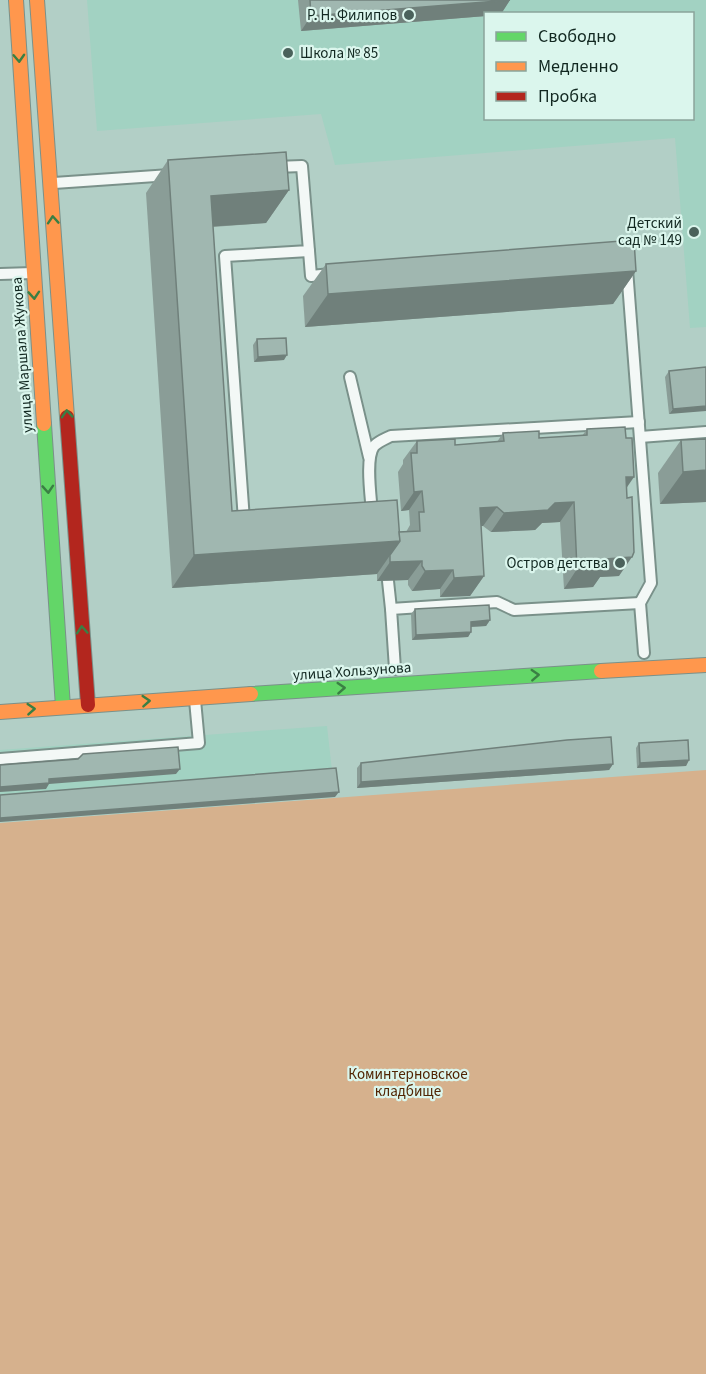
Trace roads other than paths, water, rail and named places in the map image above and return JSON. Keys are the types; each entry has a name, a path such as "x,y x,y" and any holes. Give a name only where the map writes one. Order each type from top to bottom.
{"street":[{"name":"улица Маршала Жукова","path":"16,0 57,690 63,707"},
{"path":"37,0 92,688 88,705"},
{"name":"улица Хользунова","path":"0,712 706,665"},
{"path":"57,690 92,688"}],"lane":[{"path":"268,168 302,166 311,276 345,273"},
{"path":"50,183 176,174"},
{"path":"256,519 244,520 225,256 309,252"},
{"path":"626,252 651,583 640,603 643,653"},
{"path":"0,274 33,273"},
{"path":"350,377 369,457 372,513"},
{"path":"369,457 373,447 391,436 639,422"},
{"path":"640,437 706,432"},
{"path":"361,513 385,512"},
{"path":"388,581 395,669"},
{"path":"391,609 497,602 514,610 640,603"},
{"path":"0,759 199,743 195,698"}],"place":[{"name":"Р. Н. Филипов","path":"409,15"},
{"name":"Школа № 85","path":"288,53"},
{"name":"Детский сад № 149","path":"694,232"},
{"name":"Остров детства","path":"620,563"}],"park label":[{"name":"Коминтерновское кладбище","path":"408,1082"}]}
